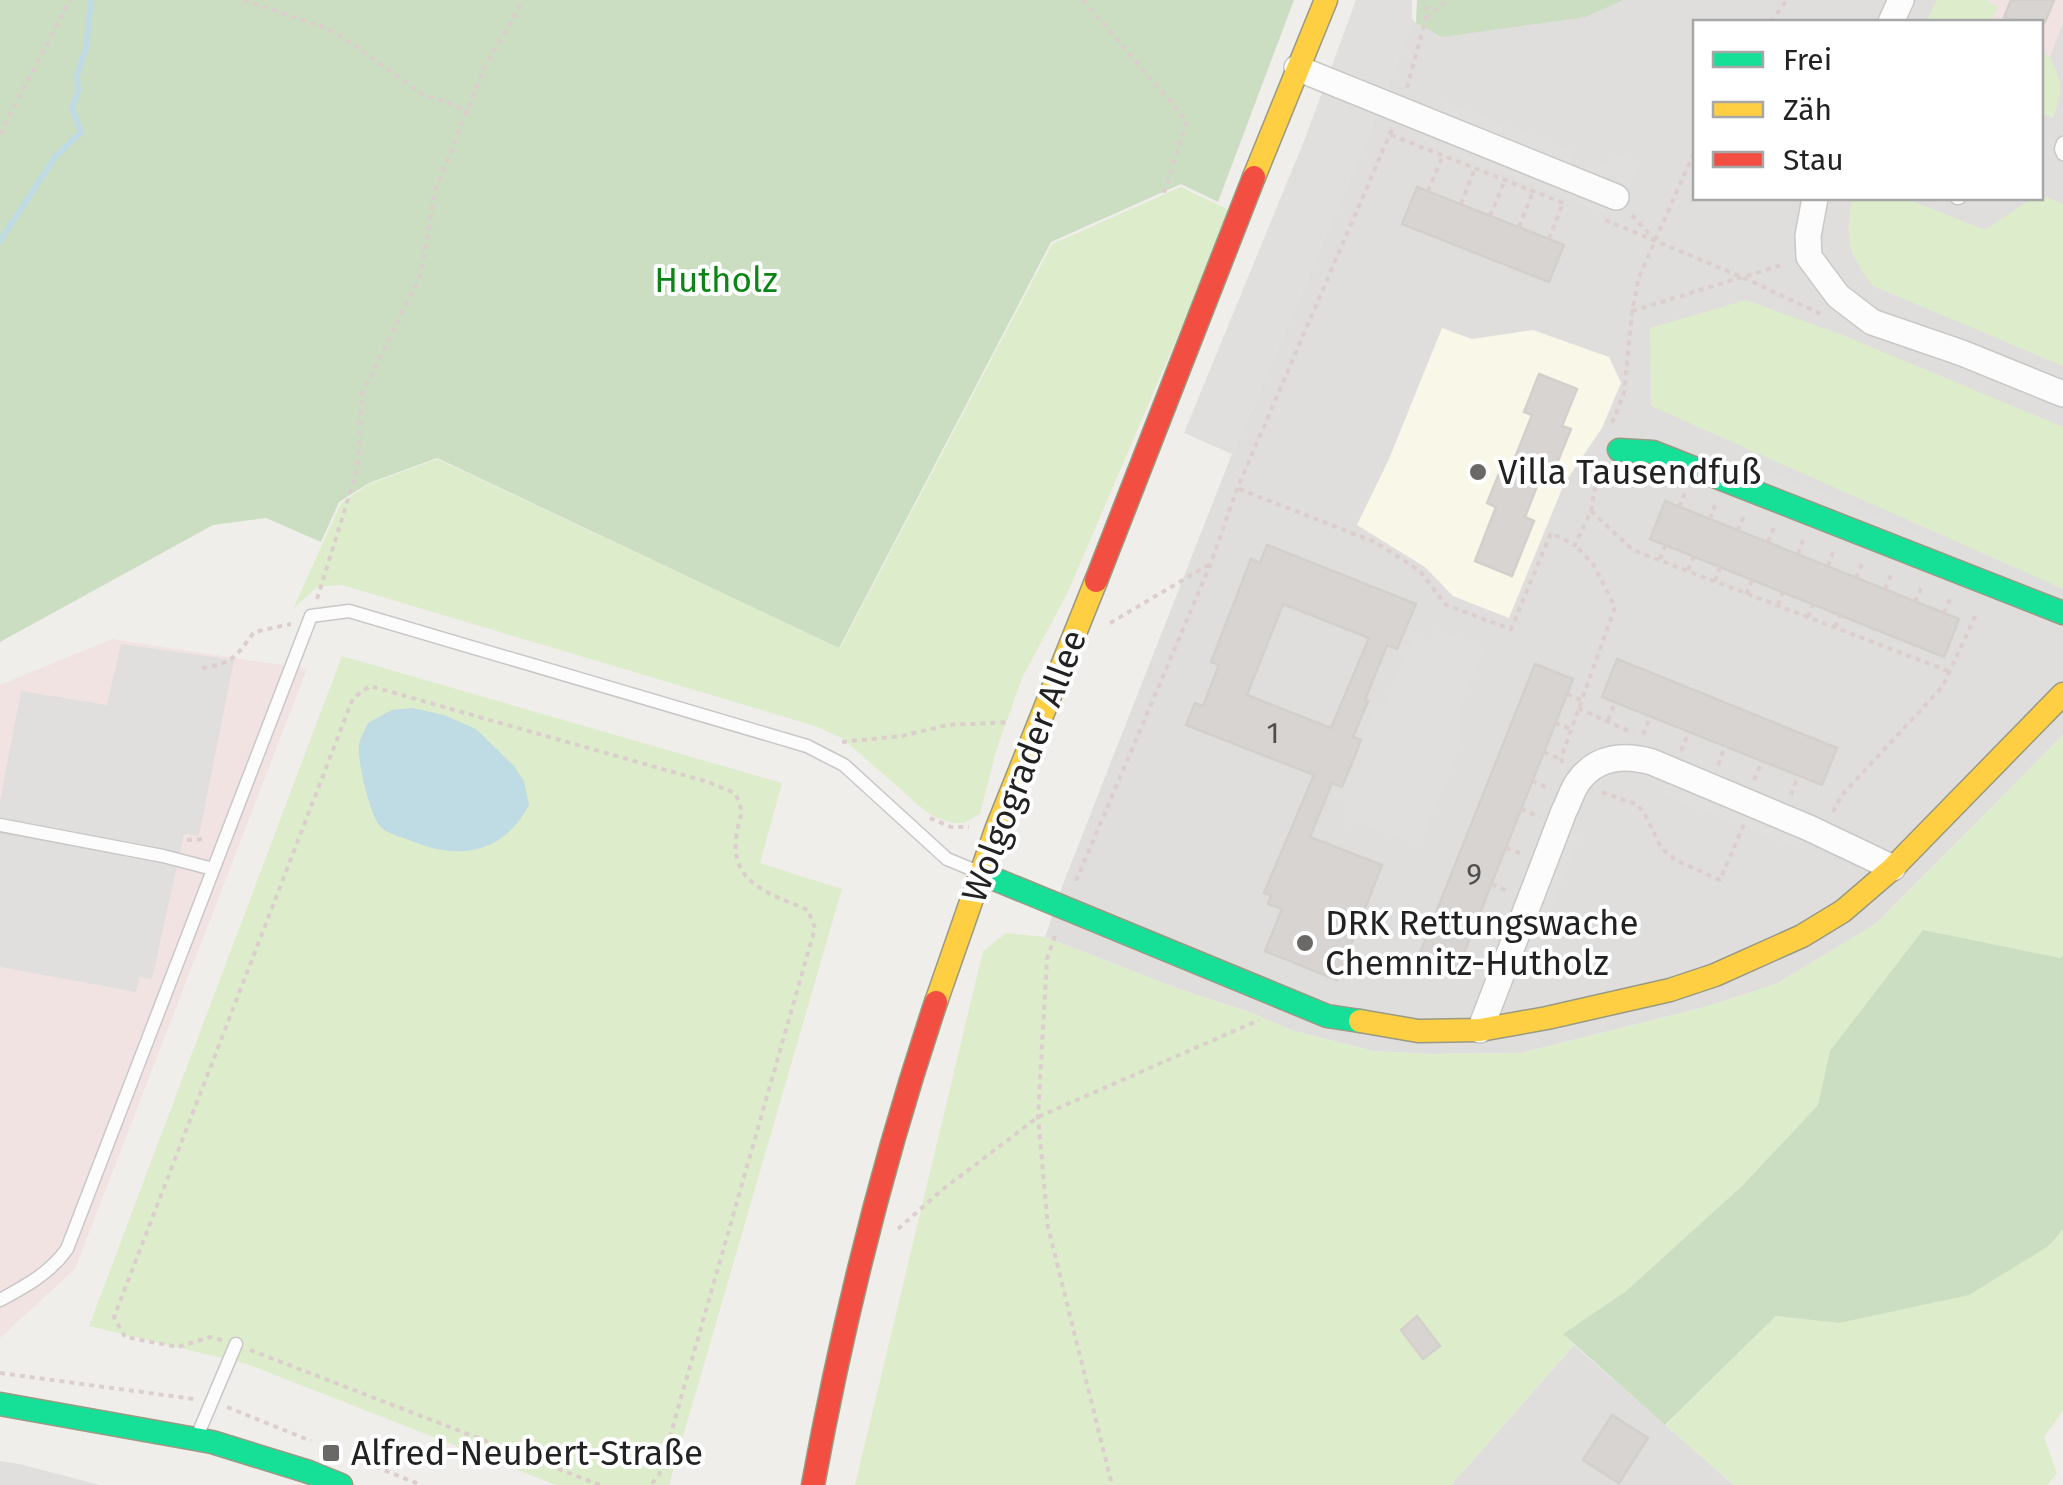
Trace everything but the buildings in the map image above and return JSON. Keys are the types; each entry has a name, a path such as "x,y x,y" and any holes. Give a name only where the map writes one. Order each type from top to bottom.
{"street":[{"name":"Wolgograder Allee","path":"813,1485 860,1261 915,1068 980,873 1326,0"},
{"path":"1297,68 1378,99 1396,123 1616,197"},
{"path":"1815,200 1809,256 1838,296 1872,322 2063,394"},
{"path":"1610,456 1653,452 2063,613"},
{"path":"980,873 1327,1016 1418,1030 1480,1030 1670,990 1715,975 1802,936 1843,910 1894,868 2063,694"},
{"path":"1480,1030 1564,812 1579,780 1601,762 1629,756 1652,762 1894,868"},
{"path":"0,1404 212,1442 308,1478 342,1485"}],"lane":[{"path":"2063,143 2063,154"},
{"path":"0,1300 32,1282 68,1250 311,616 349,611 807,746 844,765 947,859 980,873"},
{"path":"0,825 213,869"},
{"path":"196,1439 236,1344"}],"path":[{"path":"0,134 70,0"},
{"path":"244,0 323,27 420,93 469,111"},
{"path":"322,601 315,604 358,467 362,394 421,274 435,190 485,66 524,0"},
{"path":"1083,0 1187,121 1164,194"},
{"path":"1112,1485 1048,1227 1038,1117 1047,959 1064,909 1211,564 1238,489 1396,123 1426,18 1427,0"},
{"path":"1426,18 1447,0"},
{"path":"1396,123 1442,155 1582,210"},
{"path":"1428,191 1442,155"},
{"path":"1610,428 1624,394 1639,278 1693,155"},
{"path":"1461,204 1475,168"},
{"path":"1490,216 1505,180"},
{"path":"1519,227 1533,191"},
{"path":"1616,197 1655,240"},
{"path":"1549,239 1563,203"},
{"path":"1600,218 1821,314 1838,296"},
{"path":"1632,311 1809,256"},
{"path":"1575,544 1610,456"},
{"path":"1238,489 1375,542 1420,571 1446,605 1510,629 1550,534 1575,544 1593,564 1614,608 1560,759 1568,780 1638,805 1661,848 1677,861 1720,880 1753,805"},
{"path":"1591,511 1634,550 1951,672"},
{"path":"1660,560 1666,545"},
{"path":"1688,571 1694,556"},
{"path":"1102,628 1211,564"},
{"path":"1715,581 1720,567"},
{"path":"1746,594 1752,580"},
{"path":"1822,835 1841,796 1943,686 1989,584"},
{"path":"1778,606 1783,592"},
{"path":"1808,617 1813,604"},
{"path":"1835,628 1840,615"},
{"path":"202,668 225,665 254,632 297,622 294,626"},
{"path":"1866,639 1870,628"},
{"path":"1895,650 1900,639"},
{"path":"1927,663 1932,652"},
{"path":"600,1485 236,1344 210,1337 178,1347 124,1337 114,1317 353,698 370,686 735,793 742,808 736,858 754,886 808,910 815,928 659,1476 651,1485"},
{"path":"1567,694 1582,700"},
{"path":"1608,720 1615,702"},
{"path":"1578,708 1642,738"},
{"path":"847,746 842,742 902,736 947,725 1017,722"},
{"path":"1556,724 1571,730"},
{"path":"1544,752 1560,759"},
{"path":"921,812 951,827 974,826"},
{"path":"187,840 204,840 210,834"},
{"path":"892,1234 942,1190 1038,1117 1261,1019"}],"shaded area":[{"path":"1356,0 1412,0 1412,19 1379,109 1232,454 1184,433 1306,136"},
{"path":"1624,0 2063,0 2063,735 1877,923 1776,984 1705,1007 1521,1053 1373,1051 1294,1031 1045,937 1232,454 1379,109 1412,19 1416,23 1586,17"},
{"path":"1985,0 2063,0 2063,23 2050,57 2043,53 2043,20 1992,20 1998,6"},
{"path":"1434,98 1575,152 1569,168 1610,164 1615,154 1638,164 1614,218 1417,140"},
{"name":"Villa Tausendfuß","path":"1442,328 1472,339 1533,330 1609,357 1621,383 1602,428 1564,484 1509,618 1453,596 1425,567 1357,525 1389,459"},
{"path":"1755,466 1940,541 1931,562 1746,488"},
{"path":"1436,629 1484,649 1463,699 1457,753 1420,845 1358,822 1346,826 1342,787 1350,769 1359,771 1362,761 1354,758 1374,707 1386,702 1414,636 1430,642"},
{"path":"112,639 307,669 75,1269 0,1338 0,685"},
{"path":"121,644 234,660 199,836 184,834 152,979 139,977 136,992 0,967 0,801 21,691 107,705"},
{"path":"1672,773 1809,828 1800,850 1663,795"},
{"path":"1558,831 1579,839 1528,968 1507,960"},
{"path":"1574,1345 1734,1485 1451,1485"},
{"path":"0,1461 19,1464 100,1485 0,1485"}],"green space":[{"name":"Hutholz","path":"0,0 1294,0 1218,202 1181,184 1051,242 839,648 437,458 369,483 339,502 321,542 266,518 213,525 0,642"},
{"path":"1417,0 1624,0 1586,17 1442,37 1416,23"},
{"path":"1937,0 1985,0 1998,6 1992,20 1927,20"},
{"path":"2043,53 2050,57 2059,81 2053,118 2043,114"},
{"path":"1181,187 1231,211 1068,592 1022,678 996,751 980,814 964,823 952,823 924,810 842,738 815,726 342,585 317,587 293,609 341,503 369,484 437,459 840,648 1052,244"},
{"path":"2043,196 2063,204 2063,366 1873,286 1850,245 1852,200 1909,200 1985,230 2029,200 2043,200"},
{"path":"1746,300 1845,336 2063,427 2063,589 1651,406 1650,328"},
{"path":"342,656 782,783 760,863 842,889 669,1485 556,1485 247,1364 89,1326"},
{"path":"2063,735 2063,955 1831,1051 1819,1104 1742,1186 1625,1292 1563,1334 1574,1345 1451,1485 855,1485 983,951 1006,933 1045,937 1294,1031 1373,1051 1521,1053 1705,1007 1776,984 1877,923"},
{"path":"1923,930 2060,958 2063,955 2063,1229 2050,1245 1969,1295 1839,1323 1776,1316 1665,1425 1563,1334 1625,1292 1742,1186 1818,1105 1830,1051"},
{"path":"2063,1229 2063,1411 2044,1437 2057,1473 2048,1485 1734,1485 1666,1425 1776,1316 1839,1323 2050,1246"}],"water":[{"path":"412,708 444,715 476,729 524,781 529,805 506,834 493,843 462,851 427,847 387,831 377,821 365,788 360,742 368,723 392,710"}],"waterway":[{"path":"0,241 55,157 81,132 72,108 86,48 91,0"}],"traffic: fast":[{"path":"1619,450 1653,452 2063,613"},
{"path":"980,873 1327,1016 1360,1021"},
{"path":"0,1404 212,1442 341,1485"}],"traffic: slow":[{"path":"1254,177 1326,0"},
{"path":"936,1002 996,830 1096,581"},
{"path":"1360,1021 1418,1031 1480,1030 1547,1018 1670,990 1715,975 1802,936 1843,911 1893,868 2063,694"}],"traffic: jam":[{"path":"1096,581 1254,177"},
{"path":"813,1485 866,1241 936,1002"}],"place":[{"name":"Villa Tausendfuß","path":"1478,472"},
{"name":"DRK Rettungswache Chemnitz-Hutholz","path":"1305,943"},
{"name":"Alfred-Neubert-Straße","path":"331,1453"}]}
